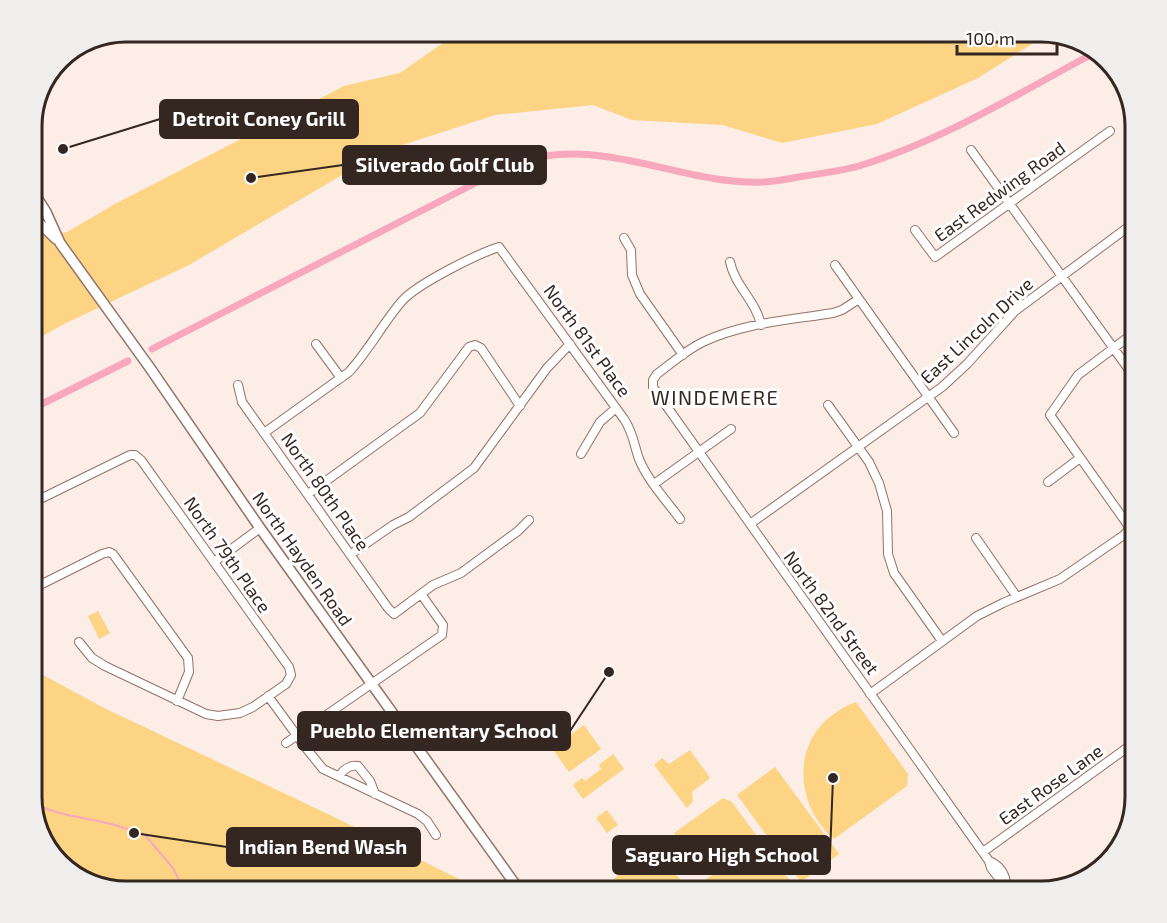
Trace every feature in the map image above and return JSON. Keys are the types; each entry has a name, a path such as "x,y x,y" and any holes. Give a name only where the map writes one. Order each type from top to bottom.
{"main road":[{"name":"North Hayden Road","path":"42,206 60,243"},
{"name":"North Hayden Road","path":"42,226 60,243 130,340 260,528 513,881"}],"street":[{"name":"East Redwing Road","path":"915,230 935,257 1110,131"},
{"path":"971,150 1125,364"},
{"name":"East Lincoln Drive","path":"750,524 929,397 967,364 1015,311 1125,230"},
{"path":"624,238 631,250 633,274 640,294 683,355 700,343 721,334 833,313 859,299"},
{"name":"North 81st Place","path":"341,378 357,363 409,294 427,282 499,247 631,430 639,459 680,519"},
{"path":"730,262 735,279 757,308 761,325"},
{"path":"835,265 954,433"},
{"path":"1125,340 1078,375 1050,414 1125,521"},
{"path":"264,433 341,378 316,344"},
{"path":"351,554 393,525 409,517 474,468 547,368 570,344"},
{"path":"308,494 420,413 469,347 475,345 481,348 520,406"},
{"name":"North 82nd Street","path":"683,355 657,374 653,380 653,387 983,852 998,877 1004,881"},
{"name":"North 80th Place","path":"238,385 242,402 388,608 394,614 421,594"},
{"path":"828,405 874,471 884,496 890,565 942,641"},
{"path":"581,454 600,422 616,408"},
{"path":"654,484 730,429"},
{"name":"North 79th Place","path":"42,498 130,455 135,455 141,460 289,667 291,675 286,684 268,696"},
{"path":"1048,482 1080,458"},
{"path":"286,743 437,640 444,630 444,625 421,594 461,573 518,531 529,520"},
{"path":"214,562 260,528"},
{"path":"870,694 986,611 1060,579 1105,549 1125,532"},
{"path":"976,538 1017,597"},
{"path":"42,584 102,554 109,552 117,558 188,658 189,672 177,701"},
{"path":"79,642 92,658 105,666 206,714 227,716 253,707 268,696 317,763 329,772 423,817 436,835"},
{"name":"East Rose Lane","path":"983,852 1125,750"},
{"path":"339,776 344,769 352,765 358,766 370,781 375,794"}],"shaded area":[{"path":"444,42 1035,42 978,78 877,124 782,143 723,125 632,120 593,105 495,115 381,152 189,265 42,336 42,235 67,232 115,204 344,86 400,73"},
{"path":"98,611 110,633 99,639 88,616"},
{"path":"42,674 102,707 463,881 126,881 99,877 84,870 59,848 45,819 42,803"},
{"path":"856,702 908,774 907,786 834,839 813,813 807,798 804,766 807,751 824,722 839,710"},
{"path":"584,725 601,749 569,772 552,748"},
{"path":"690,750 710,778 692,792 693,801 687,808 654,765 662,758 669,764"},
{"path":"613,754 624,769 583,799 573,785 582,778 585,781 601,769 599,765"},
{"path":"775,767 839,854 800,881 737,795"},
{"path":"723,798 732,802 765,847 748,859 724,864 696,854 674,833"},
{"path":"607,810 618,825 607,833 596,818"},
{"path":"663,857 681,881 613,881 629,867"},
{"path":"745,863 761,865 776,870 791,881 707,881 706,879 727,866"}],"waterway":[{"path":"152,349 493,174 532,159 573,154 601,156 709,178 736,181 769,182 839,171 890,156 950,130 1088,57"},
{"path":"42,404 128,361"},
{"path":"43,807 144,834 173,868 180,881"}],"place":[{"name":"Detroit Coney Grill","path":"63,149"},
{"name":"Silverado Golf Club","path":"251,178"},
{"name":"Pueblo Elementary School","path":"609,672"},
{"name":"Saguaro High School","path":"833,778"},
{"name":"Indian Bend Wash","path":"134,833"}],"district":[{"name":"WINDEMERE","path":"715,398"}]}
